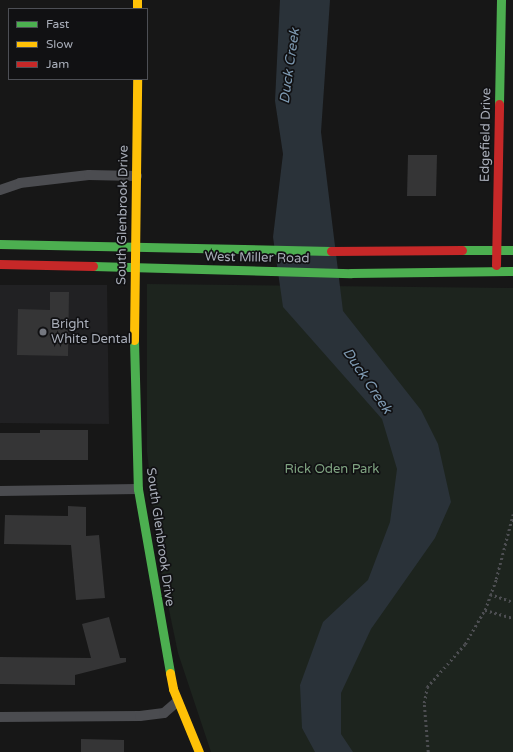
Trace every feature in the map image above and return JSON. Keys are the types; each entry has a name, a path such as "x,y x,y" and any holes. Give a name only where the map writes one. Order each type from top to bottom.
{"main road":[{"name":"Edgefield Drive","path":"496,271 501,0"},
{"name":"South Glenbrook Drive","path":"137,80 134,423 138,489 150,571 173,689 198,752"},
{"name":"West Miller Road","path":"0,244 351,251 513,250"},
{"name":"West Miller Road","path":"0,264 351,273 513,271"}],"lane":[{"path":"0,190 20,183 89,175 136,176"},
{"path":"0,491 138,489"},
{"path":"0,717 140,716 164,713 178,702"}],"path":[{"path":"428,752 424,703 427,687 465,644 484,610 513,514"},
{"path":"490,594 513,602"},
{"path":"484,610 513,618"}],"shaded area":[{"path":"0,285 107,285 109,424 0,423"}],"green space":[{"name":"Rick Oden Park","path":"147,284 513,288 513,752 211,752 178,653 161,571 147,452"}],"water":[{"name":"Duck Creek","path":"280,0 330,0 321,132 343,311 421,410 438,444 451,502 435,538 371,629 341,693 341,734 353,752 315,752 302,728 300,685 323,622 368,580 390,522 397,469 382,419 283,307 273,237 283,154 275,101"}],"building":[{"path":"408,155 437,155 436,196 407,196"},
{"name":"Bright White Dental","path":"50,292 69,292 68,356 17,355 18,309 50,310"},
{"path":"40,430 88,430 88,460 0,460 0,433 40,433"},
{"path":"68,506 86,507 86,536 99,535 105,598 76,600 71,545 4,544 5,515 68,516"},
{"path":"109,617 120,658 126,658 126,662 75,675 75,685 0,684 0,657 91,658 82,624"},
{"path":"81,739 124,740 124,752 81,752"}],"traffic: fast":[{"path":"499,104 501,0"},
{"path":"0,244 331,251"},
{"path":"462,250 513,250"},
{"path":"93,266 351,273 513,271"},
{"path":"134,340 138,489 170,673"}],"traffic: slow":[{"path":"137,0 137,8"},
{"path":"134,340 137,80"},
{"path":"170,673 173,689 199,752"}],"traffic: jam":[{"path":"496,265 499,104"},
{"path":"331,251 462,250"},
{"path":"0,264 93,266"}],"place":[{"name":"Bright White Dental","path":"43,332"}]}
